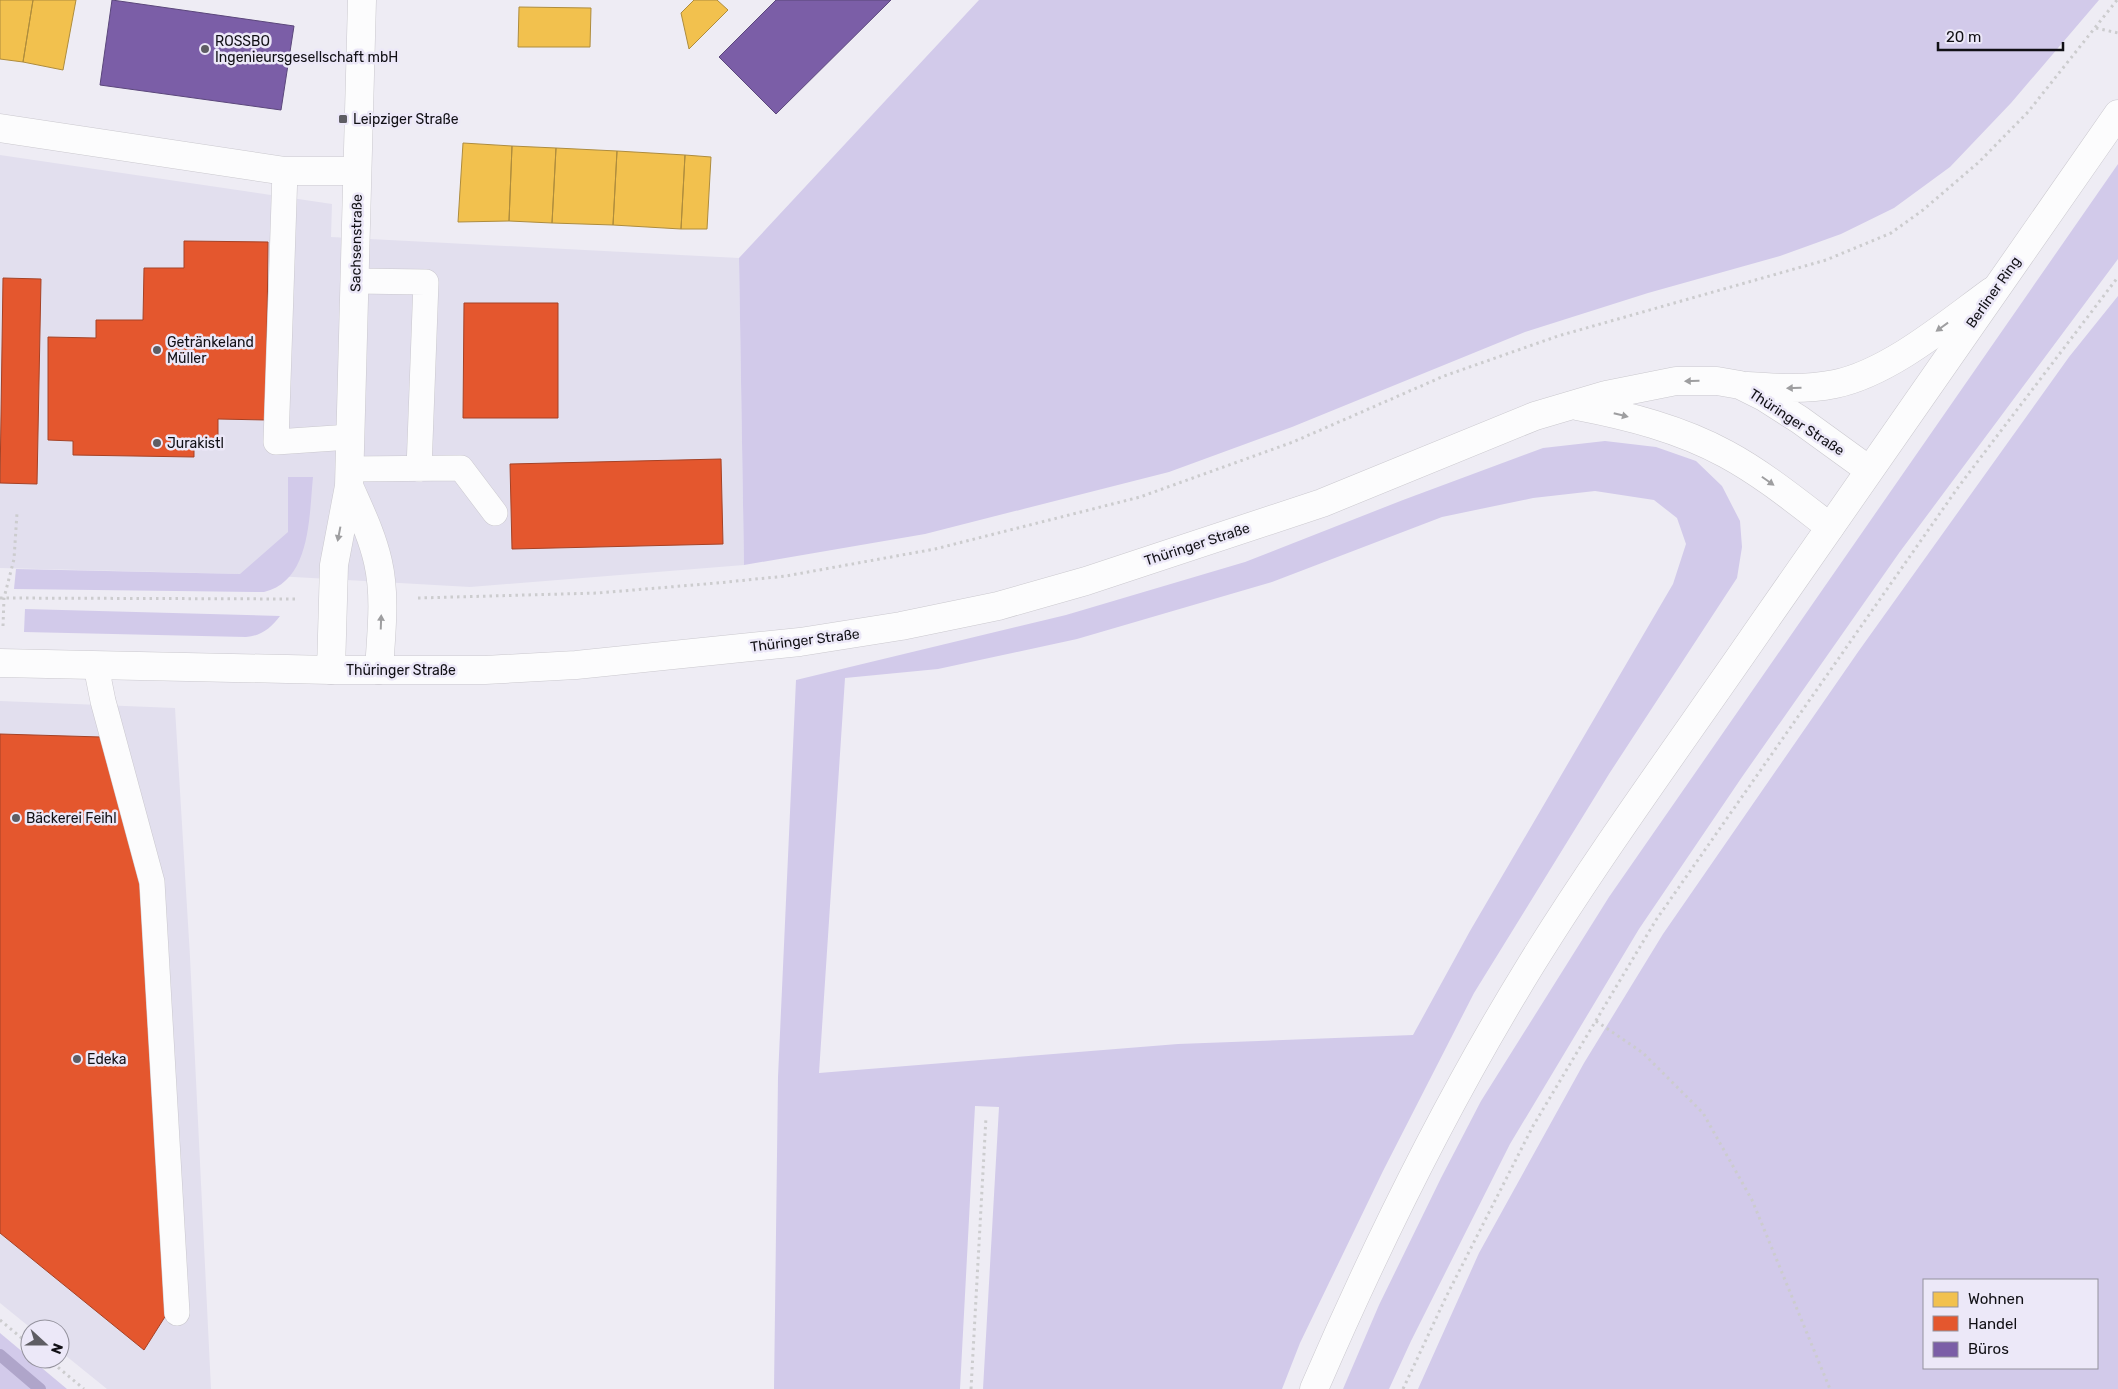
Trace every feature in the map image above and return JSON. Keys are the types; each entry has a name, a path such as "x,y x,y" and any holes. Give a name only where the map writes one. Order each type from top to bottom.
{"street":[{"name":"Sachsenstraße","path":"331,670 333,574 349,477 356,281 362,0"},
{"name":"Berliner Ring","path":"1314,1389 1413,1177 1481,1050 1532,964 1583,885 1869,470 2118,114"},
{"path":"0,128 285,171 357,171"},
{"path":"1740,385 1783,388 1809,387 1836,384 1858,376 1890,361 1914,346 1996,288"},
{"name":"Thüringer Straße","path":"0,663 331,670 485,670 576,665 790,643 901,626 998,606 1086,582 1322,502 1535,416 1606,395 1676,381 1718,381 1740,385 1764,397 1800,420 1869,470"},
{"name":"Thüringer Straße","path":"1574,405 1619,414 1694,438 1752,469 1830,527"},
{"name":"Sachsenstraße","path":"349,477 370,534 378,564 382,598 379,670"}],"lane":[{"path":"285,171 276,442 350,437"},
{"path":"356,281 426,282 419,469"},
{"path":"349,477 419,469 461,468 495,513"},
{"path":"96,666 103,700 152,882 177,1312"}],"path":[{"path":"418,598 598,592 786,576 935,548 1140,497 1293,442 1444,376 1558,336 1826,260 1890,232 1923,210 1979,162 2028,112 2117,0"},
{"path":"2096,28 2118,33"},
{"path":"1403,1389 1446,1297 1533,1126 1656,920 1954,494 2118,277"},
{"path":"2,634 2,598 14,559 17,513"},
{"path":"2,598 298,598"},
{"path":"1596,1021 1643,1053 1703,1113 1752,1200 1830,1389"},
{"path":"971,1389 986,1117"},
{"path":"0,1320 20,1336"},
{"path":"60,1369 84,1389"}],"shaded area":[{"path":"979,0 2099,0 2011,103 1950,167 1894,208 1841,234 1780,256 1648,293 1525,332 1292,427 1169,472 925,534 744,565 739,258"},
{"path":"0,155 332,204 331,237 739,258 744,565 470,587 240,574 0,568"},
{"path":"2118,164 2118,259 1899,553 1742,777 1639,929 1510,1144 1411,1341 1389,1389 1343,1389 1379,1305 1481,1101 1609,897"},
{"path":"2118,296 2118,1389 1418,1389 1479,1253 1584,1063 1663,934 1858,652 2069,357"},
{"path":"1605,441 1656,447 1696,461 1722,486 1740,521 1742,547 1737,578 1609,774 1474,993 1383,1171 1300,1343 1282,1389 983,1389 999,1107 975,1106 960,1389 774,1389 778,1077 796,680 1066,615 1245,562 1543,448","holes":["1595,491 1654,500 1677,518 1686,544 1673,584 1470,931 1413,1035 1178,1044 819,1073 845,678 938,669 1077,639 1272,582 1442,517 1533,498"]},
{"path":"288,477 313,477 305,545 291,575 279,586 264,592 14,589 16,569 240,574 288,532"},
{"path":"25,609 280,616 265,631 246,637 24,632"},
{"name":"Edeka","path":"0,701 175,708 190,957 211,1389 107,1389 70,1359 70,1319 20,1319 0,1303"},
{"path":"0,1333 20,1350 20,1369 43,1369 67,1389 0,1389"}],"building: Wohnen":[{"path":"0,0 33,0 23,62 0,59"},
{"path":"33,0 76,0 63,70 23,62"},
{"path":"694,0 717,0 728,10 689,49 681,13"},
{"path":"519,7 591,8 590,47 518,47"},
{"path":"463,143 512,146 509,221 458,222"},
{"path":"512,146 556,148 552,223 509,221"},
{"path":"556,148 617,151 613,225 552,223"},
{"path":"617,151 685,155 681,229 613,225"},
{"path":"685,155 711,157 707,229 681,229"}],"building: Handel":[{"name":"Getränkeland Müller","path":"184,241 268,242 266,420 218,419 218,441 194,441 194,457 73,455 73,441 48,440 48,337 96,338 96,320 143,320 144,268 184,268"},
{"path":"3,278 41,279 37,484 0,483"},
{"path":"464,303 558,303 558,418 463,418"},
{"path":"721,459 723,544 512,549 510,464"},
{"name":"Edeka","path":"0,734 101,737 143,885 168,1312 144,1350 0,1233"}],"building: Büros":[{"path":"112,0 294,26 281,110 100,85"},
{"path":"776,0 891,0 776,114 719,57"}],"waterway":[{"path":"0,1355 40,1389"}],"place":[{"name":"ROSSBO Ingenieursgesellschaft mbH","path":"205,49"},
{"name":"Leipziger Straße","path":"343,119"},
{"name":"Getränkeland Müller","path":"157,350"},
{"name":"Jurakistl","path":"157,443"},
{"name":"Bäckerei Feihl","path":"16,818"},
{"name":"Edeka","path":"77,1059"}]}
